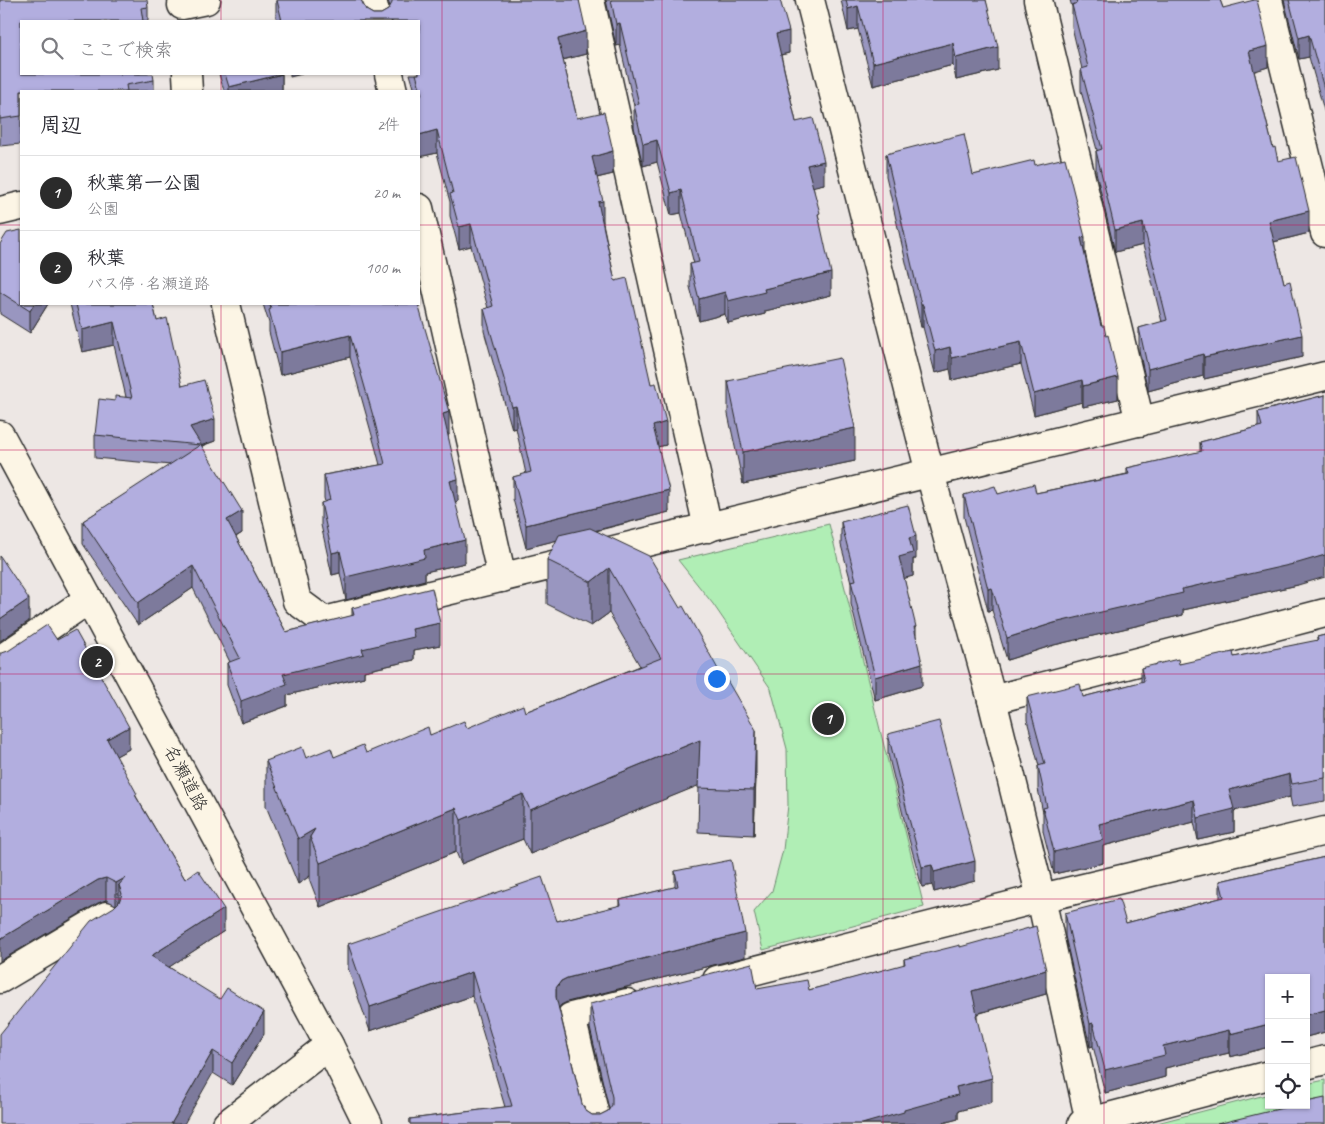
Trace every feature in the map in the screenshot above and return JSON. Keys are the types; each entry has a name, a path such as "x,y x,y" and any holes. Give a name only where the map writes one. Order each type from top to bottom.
{"street":[{"path":"372,0 377,20"},
{"path":"590,0 708,528"},
{"path":"810,0 930,473 992,700 1041,898 1086,1123 1265,1076"},
{"path":"1038,0 1140,422"},
{"path":"1268,0 1325,233"},
{"path":"187,75 188,90"},
{"path":"389,75 392,90"},
{"path":"0,211 20,206"},
{"path":"420,212 502,578"},
{"path":"226,305 297,601 324,621 1325,376"},
{"name":"名瀬道路","path":"0,435 329,1045 368,1124"},
{"path":"0,660 89,599"},
{"path":"992,700 1325,612"},
{"path":"696,985 1041,898 1325,831"},
{"path":"0,979 106,916"},
{"path":"597,1124 571,1016 648,997"},
{"path":"228,1124 329,1045"},
{"path":"1310,1064 1325,1060"}],"green space":[{"path":"829,524 924,907 763,950 754,912 772,891 783,850 788,805 787,749 771,689 713,604 678,560"},
{"path":"1325,1080 1325,1124 1153,1124 1265,1095 1265,1109 1310,1109 1310,1083"}],"building":[{"path":"0,0 147,0 148,7 141,8 143,20 20,20 20,75 153,75 154,80 126,85 127,90 20,90 20,116 0,119"},
{"path":"277,0 361,0 366,10 373,14 381,14 388,10 392,0 579,0 586,31 558,39 577,118 604,112 613,151 592,157 603,201 598,202 615,281 627,278 651,384 656,383 666,422 653,426 669,490 526,525 513,477 531,472 516,406 512,407 484,309 493,306 471,224 459,227 450,194 453,193 437,130 420,135 420,96 422,95 416,75 420,75 420,20 282,20"},
{"path":"611,0 780,0 789,31 776,34 796,122 813,118 824,161 807,165 820,213 818,214 831,273 764,289 765,292 728,301 725,292 699,299 690,264 699,262 681,190 671,193 657,140 643,144 634,105 639,104 620,23 616,24"},
{"path":"846,0 986,0 998,47 956,58 953,43 873,63 858,6 848,9"},
{"path":"1076,0 1220,0 1223,8 1257,0 1268,46 1249,51 1273,148 1275,147 1278,161 1296,157 1309,211 1269,221 1284,283 1290,281 1302,335 1204,357 1203,354 1148,369 1139,328 1167,320 1143,223 1115,230 1096,151 1102,149 1081,69 1088,67 1072,5 1077,3"},
{"path":"1289,0 1325,0 1325,92 1309,35 1299,38"},
{"path":"225,75 278,75 229,87"},
{"path":"964,134 973,175 1034,160 1035,165 1065,158 1085,237 1081,238 1101,326 1104,326 1106,336 1108,335 1118,377 1083,386 1082,380 1034,394 1021,342 952,358 950,347 935,351 923,305 921,305 886,154"},
{"path":"20,230 20,305 0,292 0,244 7,233"},
{"path":"21,305 33,305 30,311"},
{"path":"76,305 153,305 157,321 167,318 182,386 204,380 215,419 190,427 242,511 227,520 286,632 354,615 352,608 432,588 440,623 412,629 414,637 362,649 364,654 283,674 287,684 241,701 227,663 240,658 193,566 138,603 83,521 200,445 95,435 99,399 115,401 115,396 132,398 114,322 82,330"},
{"path":"270,305 418,305 449,412 443,414 458,479 450,481 465,540 424,550 425,558 346,577 340,551 332,553 321,503 330,500 324,475 385,464 375,423 350,335 280,352 269,310 271,309"},
{"path":"840,358 855,428 743,452 728,381"},
{"path":"1325,395 1325,555 1298,563 1182,589 1183,593 1054,623 1007,638 992,588 988,589 964,495 995,486 998,494 1034,484 1036,493 1129,474 1127,468 1202,451 1200,442 1262,426 1258,412"},
{"path":"908,505 916,536 909,538 913,553 899,557 916,627 914,627 922,663 875,677 851,581 856,580 841,522"},
{"path":"590,528 649,556 680,608 683,606 719,671 721,670 756,730 754,790 698,788 700,740 530,810 523,794 461,820 456,808 320,863 310,837 315,829 298,839 266,761 302,747 306,758 331,748 334,757 363,745 366,753 428,727 430,735 464,721 467,728 523,705 525,712 661,658 609,568 591,582 547,560 559,535"},
{"path":"0,556 29,599 0,619"},
{"path":"47,625 57,640 75,630 129,727 107,739 137,794 135,795 185,879 198,870 224,909 151,956 220,999 227,988 264,1012 232,1063 213,1051 171,1124 0,1124 0,1034 91,921 119,902 122,894 119,885 125,878 116,883 106,878 98,880 0,939 0,653 8,651"},
{"path":"1325,635 1325,778 1292,784 1290,774 1229,790 1234,809 1198,818 1194,800 1099,824 1103,840 1054,852 1043,808 1047,807 1038,766 1045,764 1027,697 1080,684 1083,697 1144,681 1141,668 1178,659 1179,664 1233,652 1234,657 1318,640 1317,637"},
{"path":"939,721 975,861 934,872 932,865 922,867 888,734"},
{"path":"1325,857 1325,1010 1310,1014 1310,974 1265,974 1265,1025 1230,1034 1229,1030 1163,1046 1165,1055 1105,1070 1093,1023 1090,1024 1065,913 1119,899 1126,923 1224,897 1220,881"},
{"path":"731,860 745,933 567,978 561,981 556,988 556,997 582,1104 586,1111 592,1115 600,1115 608,1111 612,1105 612,1097 590,1004 752,963 757,989 807,980 809,990 905,964 904,959 960,945 960,947 1036,926 1046,970 972,991 992,1078 956,1087 958,1095 862,1124 410,1124 410,1119 512,1106 472,972 370,1007 348,944 542,877 557,921 621,905 620,900 678,886 675,871"},
{"path":"1325,1098 1325,1124 1217,1124 1279,1109 1310,1109 1310,1101"}],"place":[{"name":"秋葉","path":"97,662"},
{"name":"秋葉第一公園","path":"828,719"}]}
